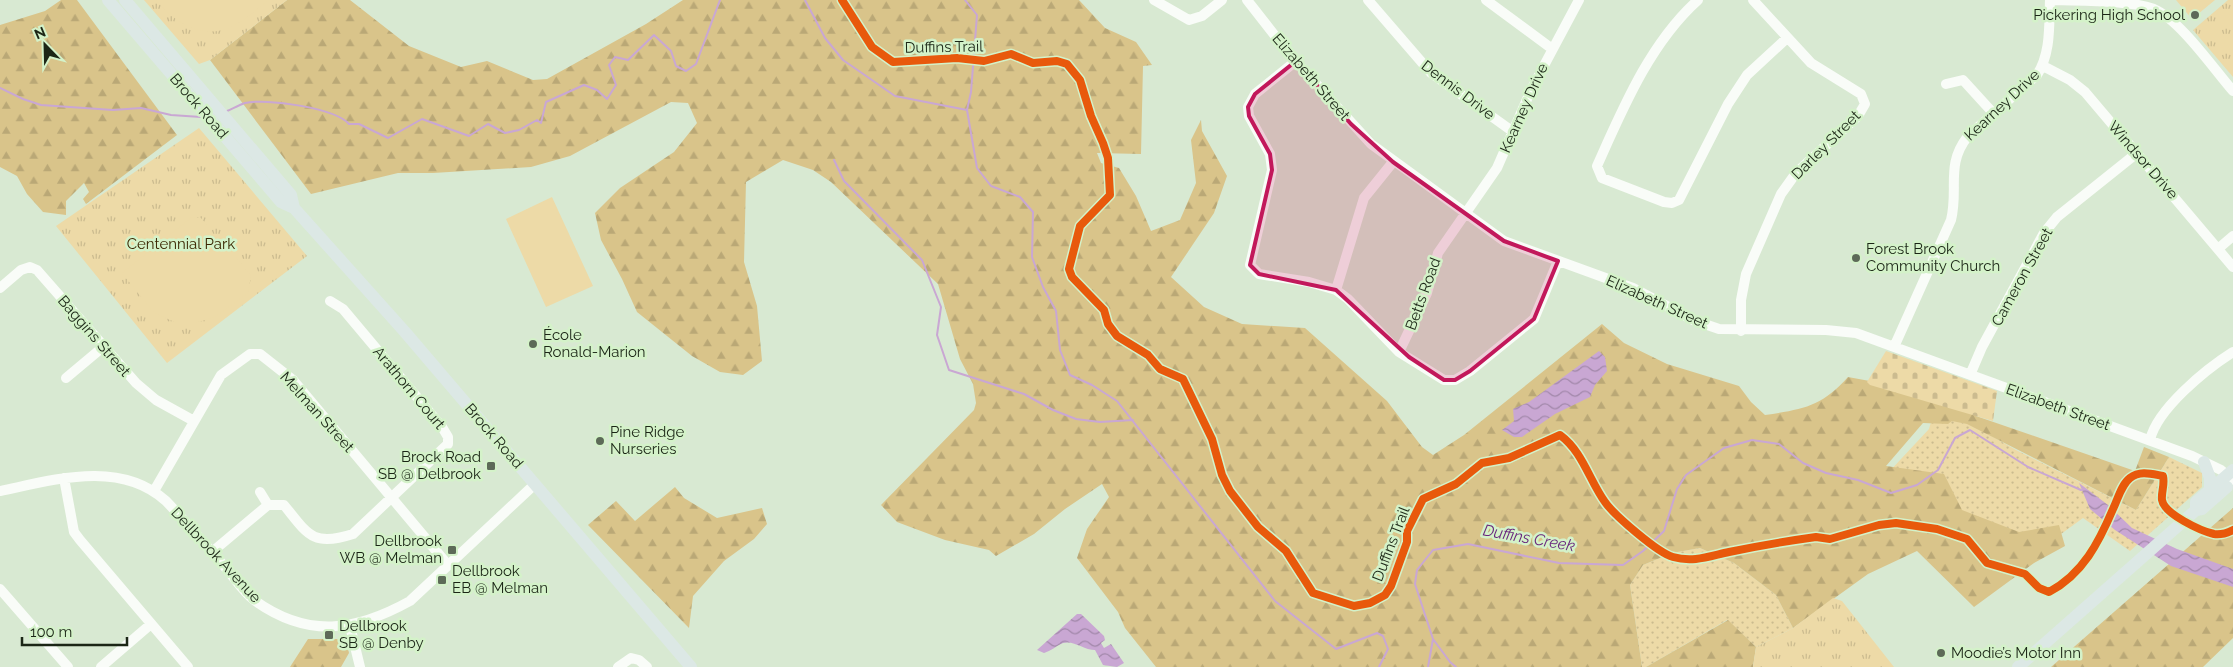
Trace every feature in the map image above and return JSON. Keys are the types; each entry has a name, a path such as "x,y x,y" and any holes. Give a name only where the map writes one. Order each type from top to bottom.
{"main road":[{"name":"Brock Road","path":"108,0 183,87 220,121 291,195 294,208 405,332 691,667"},
{"name":"Brock Road","path":"125,0 194,81 220,121"},
{"path":"2204,462 2210,478 2210,490"},
{"path":"2196,510 2196,502 2210,490 2232,476"},
{"path":"2018,667 2196,510 2202,509 2232,476"}],"street":[{"path":"1154,0 1189,20 1202,16 1222,0"},
{"name":"Elizabeth Street","path":"1247,0 1296,61 1351,124 1393,162 1504,241 1633,288 1693,320 1719,329 1741,331 1826,330 1856,333 2150,440 2204,462 2232,476"},
{"name":"Dennis Drive","path":"1368,0 1431,73 1512,131"},
{"path":"1486,0 1551,48"},
{"name":"Kearney Drive","path":"1466,213 1497,168 1512,131 1551,48 1580,0"},
{"path":"1698,0 1680,16 1651,57 1622,110 1597,166 1602,178 1664,202 1672,203 1679,200 1728,104 1746,75 1786,38"},
{"name":"Darley Street","path":"1741,331 1742,300 1746,274 1781,194 1796,173 1858,116 1865,104 1861,94 1811,63 1753,0"},
{"name":"Kearney Drive","path":"1894,347 1951,220 1956,203 1952,180 1958,148 1968,136 2037,75 2043,66 2049,42 2050,0"},
{"path":"2055,0 2138,4 2154,9 2172,20 2233,91"},
{"path":"1296,61 1256,94 1248,107 1249,116 1270,154 1272,170 1250,265 1258,274 1309,282 1336,290 1348,299 1400,352 1444,380 1455,380 1470,371 1534,319 1558,262"},
{"name":"Windsor Drive","path":"2043,66 2070,80 2085,92 2233,266"},
{"path":"1946,84 1963,80 1994,114"},
{"name":"Cameron Street","path":"1970,374 1982,347 2044,233 2058,217 2137,153"},
{"path":"1336,290 1364,198 1393,162"},
{"name":"Betts Road","path":"1400,352 1427,293 1438,253 1466,213"},
{"path":"2219,248 2233,236"},
{"name":"Baggins Street","path":"0,288 21,270 30,267 37,270 136,383 156,400 194,421"},
{"name":"Arathorn Court","path":"268,505 284,505 306,534 312,538 336,540 353,534 448,444 448,437 442,426 343,309 330,301"},
{"path":"66,378 103,347"},
{"path":"2150,440 2153,429 2168,410 2202,375 2233,352"},
{"name":"Melman Street","path":"154,491 222,375 250,354 260,354 293,380 448,565"},
{"name":"Dellbrook Avenue","path":"0,491 64,478 104,475 154,491 166,501 253,599 272,611 292,620 324,627 350,626 389,613 410,601 534,484"},
{"path":"64,478 74,532 188,667"},
{"path":"212,552 268,505 260,492"},
{"path":"0,589 68,667"},
{"path":"101,667 151,624"},
{"path":"350,626 360,667"},
{"path":"618,667 632,658 639,660 647,667"}],"highlighted area":[{"path":"1296,61 1351,124 1393,162 1504,241 1558,261 1534,319 1470,371 1455,380 1444,380 1409,357 1336,290 1259,274 1250,265 1272,170 1270,154 1249,116 1248,107 1255,94"}],"green space":[{"path":"61,0 77,0 177,135 86,204 83,199 89,192 84,183 66,201 66,215 43,212 27,194 17,176 0,167 0,25 45,11"},
{"path":"144,0 287,0 210,60 199,64"},
{"path":"156,0 267,1 233,26 211,31 190,27 181,22"},
{"path":"287,0 350,0 409,46 461,67 487,61 533,80 547,79 646,24 683,0 1079,0 1105,28 1136,42 1152,65 1143,66 1141,154 1097,153 1101,163 1119,168 1136,196 1151,231 1180,220 1196,183 1191,140 1201,120 1202,131 1227,176 1214,213 1171,277 1204,307 1242,324 1305,328 1387,401 1422,447 1433,455 1464,435 1602,324 1624,343 1667,364 1739,386 1751,402 1765,415 1791,411 1820,401 1848,377 1962,398 1974,410 1976,416 2135,471 2144,447 2169,457 2136,510 1967,424 1952,421 1948,424 1923,423 1886,466 1944,474 1962,510 2019,532 2059,525 2065,546 2034,563 1974,607 1917,551 1868,574 1793,628 1776,595 1734,563 1700,548 1672,553 1643,565 1630,585 1642,667 1156,667 1125,628 1118,612 1077,558 1087,529 1109,497 1102,484 1065,509 1034,534 996,556 989,550 945,540 897,522 881,505 974,410 976,403 973,384 960,359 938,284 831,182 813,170 783,160 746,182 744,262 757,306 762,361 743,375 720,372 692,356 637,312 601,240 595,213 620,188 674,152 697,123 688,103 671,102 570,156 531,167 433,173 398,173 311,194 210,60"},
{"path":"2176,0 2215,0 2192,19"},
{"path":"2228,0 2233,0 2233,77 2193,30"},
{"name":"Centennial Park","path":"199,128 307,256 167,363 56,226"},
{"path":"552,197 593,286 546,307 506,219"},
{"path":"192,217 201,218 227,251 236,257 251,276 248,293 215,317 195,323 177,323 154,313 122,273"},
{"path":"1886,351 1997,391 1993,421 1870,385 1867,382"},
{"path":"1936,404 2016,450 2136,510 2169,457 2202,473 2202,487 2130,551 2083,518 2046,545 1859,504 1929,429"},
{"path":"675,487 684,498 717,518 762,508 767,524 754,539 724,561 693,596 689,628 588,525 616,501 635,521"},
{"path":"2233,508 2233,638 2203,667 2051,667"},
{"path":"1700,548 1734,563 1776,595 1793,628 1756,647 1727,620 1646,667 1642,667 1630,585 1643,565 1672,553"},
{"path":"1833,598 1842,601 1894,667 1753,667 1756,647 1793,628"},
{"path":"1728,620 1756,647 1753,667 1646,667"},
{"path":"308,639 346,639 349,653 341,667 290,667"}],"water":[{"path":"1599,351 1605,357 1607,371 1595,385 1590,397 1555,414 1522,437 1514,437 1502,430 1514,421 1513,409 1529,402"},
{"path":"2079,483 2108,505 2132,528 2177,549 2233,569 2233,587 2171,566 2115,530 2090,509"},
{"path":"1077,614 1081,614 1104,636 1105,640 1101,643 1104,648 1111,644 1124,663 1117,667 1103,665 1095,650 1067,642 1044,653 1037,650"}],"waterway":[{"path":"227,111 245,103 283,103 330,113 349,124 359,124 388,138 422,119 469,136 488,124 505,133 519,130 537,120 541,123 546,102 584,85 597,90 607,99 616,85 609,65 615,57 628,60 654,35 671,51 676,66 686,71 696,64 720,0"},
{"path":"805,0 825,38 843,60 895,96 967,110"},
{"name":"Duffins Creek","path":"965,0 977,15 971,92 967,110 977,168 991,186 1020,197 1033,212 1032,257 1043,287 1056,311 1060,350 1070,375 1092,385 1117,401 1275,601 1336,649 1377,633 1383,636 1388,649 1379,667"},
{"path":"0,88 41,105 113,110 141,108 171,115 201,117"},
{"path":"834,160 844,181 922,260 941,307 937,335 949,370 1024,394 1053,410 1076,419 1100,422 1133,420"},
{"name":"Duffins Creek","path":"1428,667 1433,639 1415,584 1417,570 1433,550 1468,544 1559,563 1623,565 1643,551 1664,531 1677,489 1686,475 1724,448 1752,440 1779,444 1803,463 1826,473 1858,480 1891,493 1917,485 1938,470 1955,438 1970,430 2028,467 2081,490"},
{"path":"1433,639 1456,667"}],"cycle path":[{"name":"Duffins Trail","path":"842,0 872,47 893,62 957,58 984,61 1011,54 1033,63 1057,61 1067,64 1080,80 1091,116 1108,158 1110,195 1080,226 1069,269 1072,277 1104,310 1108,324 1117,336 1148,355 1160,369 1183,379 1212,439 1222,475 1230,491 1258,527 1286,551 1313,593 1354,606 1370,603 1385,595 1391,586 1407,542 1407,531 1423,499 1456,484 1482,463 1509,458 1560,435 1580,458 1599,494 1617,516 1657,549 1680,559 1701,558 1816,537 1830,539 1879,525 1896,523 1937,529 1967,539 1987,563 2025,574 2039,588 2049,592 2061,585 2080,567 2096,545 2124,484 2130,478 2142,473 2163,476 2162,500 2169,511 2176,516 2214,534 2224,534 2233,530"}],"place":[{"name":"Pickering High School","path":"2195,15"},
{"name":"Forest Brook Community Church","path":"1856,258"},
{"name":"École Ronald-Marion","path":"533,344"},
{"name":"Pine Ridge Nurseries","path":"600,441"},
{"name":"Brock Road SB @ Delbrook","path":"491,466"},
{"name":"Dellbrook WB @ Melman","path":"452,550"},
{"name":"Dellbrook EB @ Melman","path":"442,580"},
{"name":"Dellbrook SB @ Denby","path":"329,635"},
{"name":"Moodie’s Motor Inn","path":"1941,653"}]}
